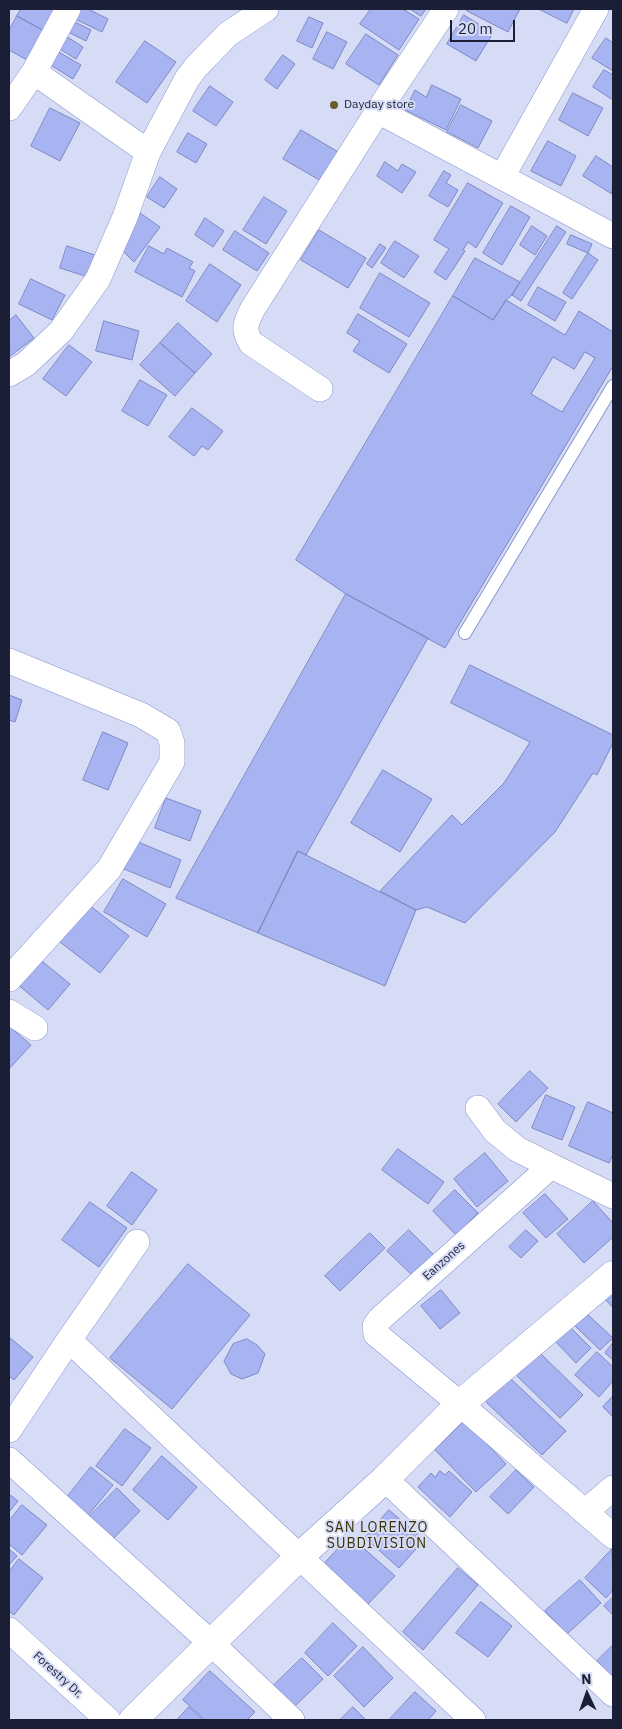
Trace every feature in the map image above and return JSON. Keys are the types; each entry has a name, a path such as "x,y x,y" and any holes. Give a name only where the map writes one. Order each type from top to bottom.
{"street":[{"path":"9,108 34,72 68,9"},
{"path":"9,374 26,364 62,331 98,279 125,217 148,152 187,79 228,34 266,9"},
{"path":"320,389 251,343 246,334 245,324 378,111 446,9"},
{"path":"502,177 596,9"},
{"path":"34,72 148,152"},
{"path":"378,111 613,236"},
{"path":"9,661 141,715 168,730 172,743 172,762 109,869 9,979"},
{"path":"9,1012 35,1028"},
{"path":"478,1108 494,1131 517,1149 613,1196"},
{"name":"Eanzones","path":"460,1404 376,1334 375,1326 380,1319 551,1166"},
{"path":"9,1430 137,1242"},
{"path":"133,1720 299,1557 386,1479 460,1404 613,1275"},
{"path":"69,1340 473,1720"},
{"path":"460,1404 613,1536"},
{"path":"9,1460 211,1643 292,1720"},
{"path":"386,1479 613,1694"},
{"path":"585,1512 613,1488"},
{"name":"Forestry Dr.","path":"9,1630 108,1720"}],"lane":[{"path":"464,633 613,386"}],"building":[{"path":"21,9 59,9 46,32 17,16"},
{"path":"81,9 88,9 108,19 102,32 75,19"},
{"path":"371,9 403,9 419,19 399,50 360,24"},
{"path":"410,9 426,9 421,16"},
{"path":"468,9 520,9 508,32 467,11"},
{"path":"539,9 574,9 567,23"},
{"path":"464,15 493,33 476,61 447,44"},
{"path":"17,16 46,32 29,61 9,50 9,31"},
{"path":"309,17 323,23 312,48 297,41"},
{"path":"73,21 91,30 86,41 68,32"},
{"path":"327,32 347,42 333,69 313,59"},
{"path":"366,34 398,55 379,85 346,64"},
{"path":"66,36 83,47 76,59 58,48"},
{"path":"606,38 613,43 613,71 592,58"},
{"path":"145,41 176,62 147,103 116,82"},
{"path":"57,51 81,65 73,79 49,64"},
{"path":"283,55 295,64 277,89 265,80"},
{"path":"604,70 613,75 613,100 593,87"},
{"path":"432,85 461,99 446,130 405,110 415,90 426,97"},
{"path":"210,86 233,102 216,126 193,111"},
{"path":"573,93 603,108 588,136 559,120"},
{"path":"461,105 492,121 478,148 447,132"},
{"path":"50,108 80,123 60,161 31,146"},
{"path":"301,130 340,153 323,182 283,159"},
{"path":"188,133 207,144 196,163 177,152"},
{"path":"548,141 576,156 561,186 531,171"},
{"path":"596,156 613,167 612,194 583,176"},
{"path":"385,162 398,171 402,164 416,172 402,193 377,176"},
{"path":"444,171 451,175 446,183 458,190 448,207 429,196"},
{"path":"160,177 177,189 164,208 147,197"},
{"path":"468,183 503,203 476,248 468,242 463,250 465,251 446,280 434,272 449,249 434,240"},
{"path":"264,197 287,211 266,244 243,230"},
{"path":"511,206 530,217 502,265 483,253"},
{"path":"133,208 160,227 134,262 120,248"},
{"path":"205,218 224,231 213,247 195,235"},
{"path":"532,226 547,236 535,255 520,245"},
{"path":"557,226 566,232 521,301 512,295"},
{"path":"319,230 366,258 348,288 301,260"},
{"path":"235,231 269,253 257,271 223,250"},
{"path":"571,235 592,244 588,253 567,244"},
{"path":"395,241 419,256 404,278 381,263"},
{"path":"380,244 386,248 372,268 367,264"},
{"path":"67,246 95,255 88,277 60,268"},
{"path":"149,246 164,254 167,248 193,262 189,268 195,271 182,297 135,272"},
{"path":"588,253 598,260 572,299 563,293"},
{"path":"475,258 520,282 493,320 453,296"},
{"path":"210,264 241,285 217,322 186,301"},
{"path":"380,273 430,303 409,337 360,308"},
{"path":"31,279 65,295 52,320 19,304"},
{"path":"538,287 566,302 555,321 528,305"},
{"path":"453,296 493,320 506,300 565,335 579,311 613,332 613,366 445,648 346,594 296,560","holes":["585,352 595,358 562,412 531,394 553,357 574,369"]},
{"path":"358,314 407,344 389,373 353,351 360,341 347,333"},
{"path":"16,315 34,338 9,357 9,321"},
{"path":"104,321 139,331 132,360 96,351"},
{"path":"178,323 212,354 195,373 160,343"},
{"path":"160,343 195,373 175,396 140,365"},
{"path":"69,345 92,362 66,396 43,379"},
{"path":"140,380 167,395 148,426 122,411"},
{"path":"192,408 223,431 208,450 202,446 194,456 169,437"},
{"path":"346,594 428,638 306,855 298,851 258,933 176,898"},
{"path":"470,665 613,735 613,743 597,775 593,773 555,832 465,923 427,907 416,910 380,891 452,815 462,825 504,783 530,742 451,703"},
{"path":"9,695 22,700 15,722 9,720"},
{"path":"103,732 128,743 108,790 83,780"},
{"path":"383,770 432,799 400,852 351,823"},
{"path":"166,798 201,811 190,841 155,828"},
{"path":"136,841 181,860 170,888 124,869"},
{"path":"298,851 416,910 385,986 258,933"},
{"path":"123,879 166,904 147,937 104,912"},
{"path":"89,905 129,936 100,973 60,942"},
{"path":"37,957 70,984 48,1010 16,983"},
{"path":"9,1026 31,1045 9,1069"},
{"path":"530,1071 548,1088 516,1122 498,1104"},
{"path":"546,1095 575,1107 562,1140 532,1128"},
{"path":"588,1102 613,1113 613,1154 609,1163 569,1146"},
{"path":"398,1149 444,1182 428,1204 382,1170"},
{"path":"485,1153 508,1181 477,1207 454,1179"},
{"path":"132,1172 157,1190 132,1225 107,1206"},
{"path":"455,1190 478,1213 456,1235 433,1211"},
{"path":"545,1194 568,1219 546,1238 523,1213"},
{"path":"593,1201 613,1223 613,1237 584,1263 557,1234"},
{"path":"90,1202 127,1228 99,1267 62,1240"},
{"path":"409,1230 436,1257 415,1278 387,1251"},
{"path":"526,1230 538,1241 521,1258 509,1247"},
{"path":"370,1233 385,1248 340,1291 325,1276"},
{"path":"188,1264 250,1315 172,1409 110,1358"},
{"path":"441,1290 460,1313 440,1329 421,1306"},
{"path":"613,1293 613,1308 606,1300"},
{"path":"587,1314 613,1338 600,1350 575,1326"},
{"path":"569,1326 591,1348 576,1363 555,1341"},
{"path":"9,1337 33,1357 14,1380 9,1376"},
{"path":"247,1339 257,1345 265,1354 258,1373 242,1379 231,1374 224,1361 233,1344"},
{"path":"613,1343 613,1360 605,1353"},
{"path":"597,1352 613,1367 613,1381 599,1397 575,1375"},
{"path":"540,1353 583,1395 560,1418 517,1376"},
{"path":"510,1378 566,1431 542,1455 486,1402"},
{"path":"613,1396 613,1417 603,1407"},
{"path":"465,1421 506,1464 476,1492 435,1450"},
{"path":"125,1429 151,1448 122,1486 96,1466"},
{"path":"162,1456 197,1487 168,1520 133,1490"},
{"path":"91,1467 113,1485 86,1518 64,1501"},
{"path":"516,1470 534,1487 508,1514 490,1497"},
{"path":"440,1471 445,1475 449,1471 472,1492 450,1517 418,1487 431,1473 435,1477"},
{"path":"117,1488 140,1511 112,1540 88,1518"},
{"path":"9,1494 18,1501 9,1512"},
{"path":"22,1505 47,1525 22,1555 9,1544 9,1521"},
{"path":"389,1510 424,1540 399,1568 365,1538"},
{"path":"350,1536 395,1576 367,1605 323,1565"},
{"path":"9,1549 17,1556 9,1565"},
{"path":"612,1549 613,1590 606,1598 585,1578"},
{"path":"19,1559 43,1578 14,1615 9,1611 9,1572"},
{"path":"458,1568 478,1585 423,1650 403,1632"},
{"path":"580,1580 601,1603 567,1634 545,1611"},
{"path":"613,1597 613,1615 604,1606"},
{"path":"481,1602 512,1626 488,1657 456,1633"},
{"path":"333,1623 357,1646 328,1676 305,1653"},
{"path":"613,1645 613,1678 597,1661"},
{"path":"363,1647 393,1678 364,1707 334,1676"},
{"path":"302,1658 323,1679 294,1707 273,1686"},
{"path":"210,1671 255,1712 247,1720 205,1720 183,1700"},
{"path":"415,1692 436,1711 428,1720 389,1720"},
{"path":"189,1707 203,1720 177,1720"},
{"path":"353,1707 366,1720 340,1720"}],"place":[{"name":"Dayday store","path":"334,105"}],"district":[{"name":"SAN LORENZO SUBDIVISION","path":"377,1536"}]}
